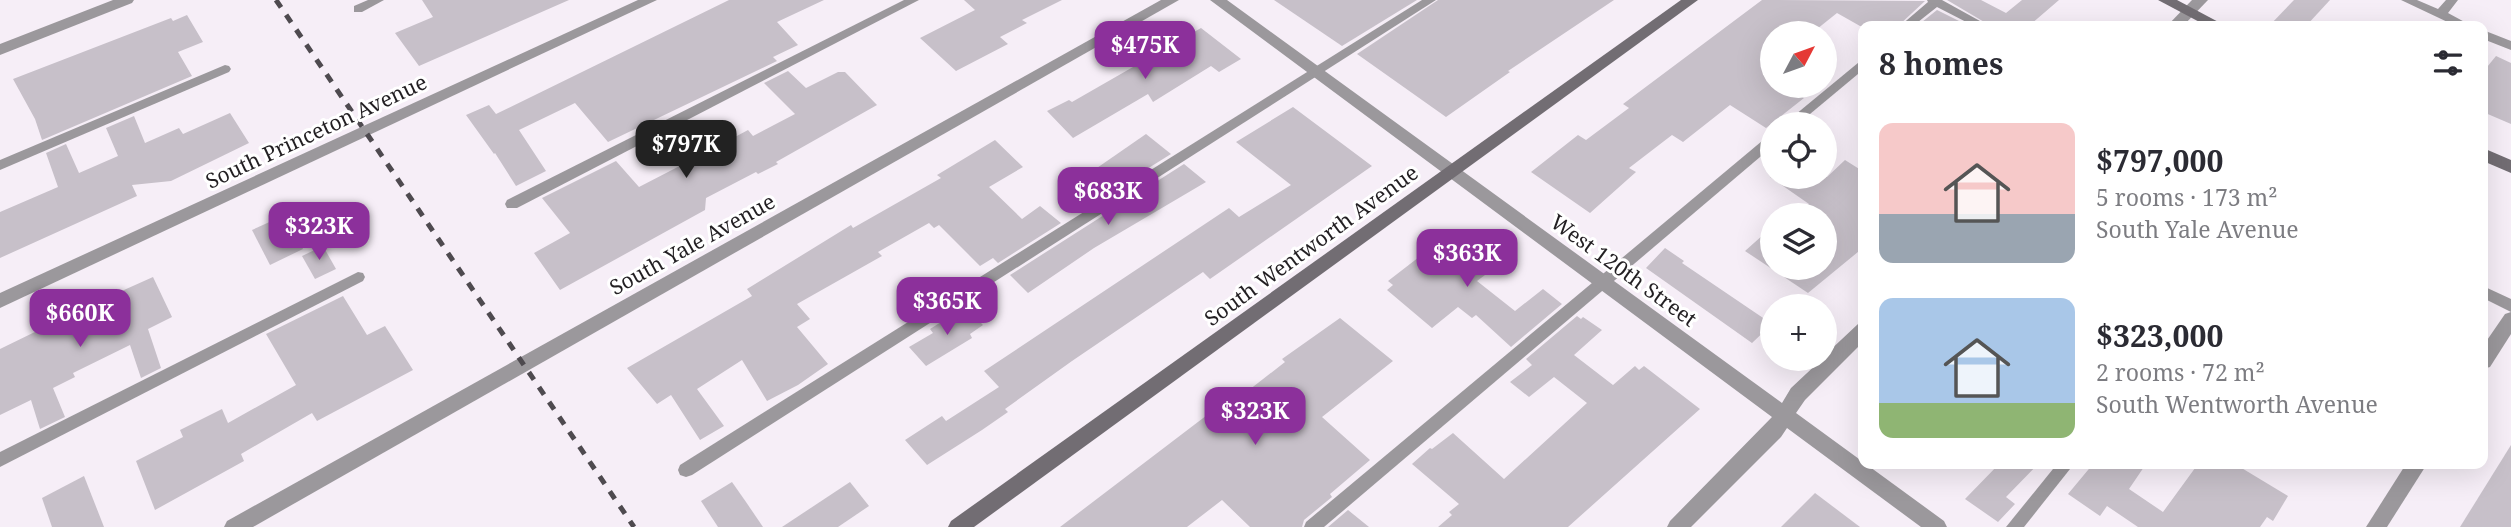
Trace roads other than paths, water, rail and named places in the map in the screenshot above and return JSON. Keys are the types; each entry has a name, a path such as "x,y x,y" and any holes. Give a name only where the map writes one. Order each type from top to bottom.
{"street":[{"path":"0,50 127,0"},
{"name":"South Princeton Avenue","path":"0,301 650,0"},
{"name":"South Yale Avenue","path":"234,527 1172,0"},
{"name":"West 120th Street","path":"1217,0 1937,527"},
{"name":"South Wentworth Avenue","path":"958,527 1691,0"},
{"path":"2165,0 2208,21"},
{"path":"2180,21 2201,0"},
{"path":"2488,156 2511,167"},
{"path":"2488,354 2511,319"},
{"path":"1677,527 1774,431 1798,394 1858,335"},
{"path":"2376,527 2414,469"}],"lane":[{"path":"358,9 378,0"},
{"path":"512,204 913,0"},
{"path":"686,470 1430,0"},
{"path":"2407,0 2454,21"},
{"path":"2440,15 2452,0"},
{"path":"1912,21 1934,1 1973,21"},
{"path":"2488,36 2511,46"},
{"path":"1804,112 1858,67"},
{"path":"0,165 225,69"},
{"path":"1311,527 1760,150"},
{"path":"0,460 358,277"},
{"path":"2488,294 2511,306"},
{"path":"2014,527 2062,469"}],"railway":[{"path":"276,0 634,527"}]}
